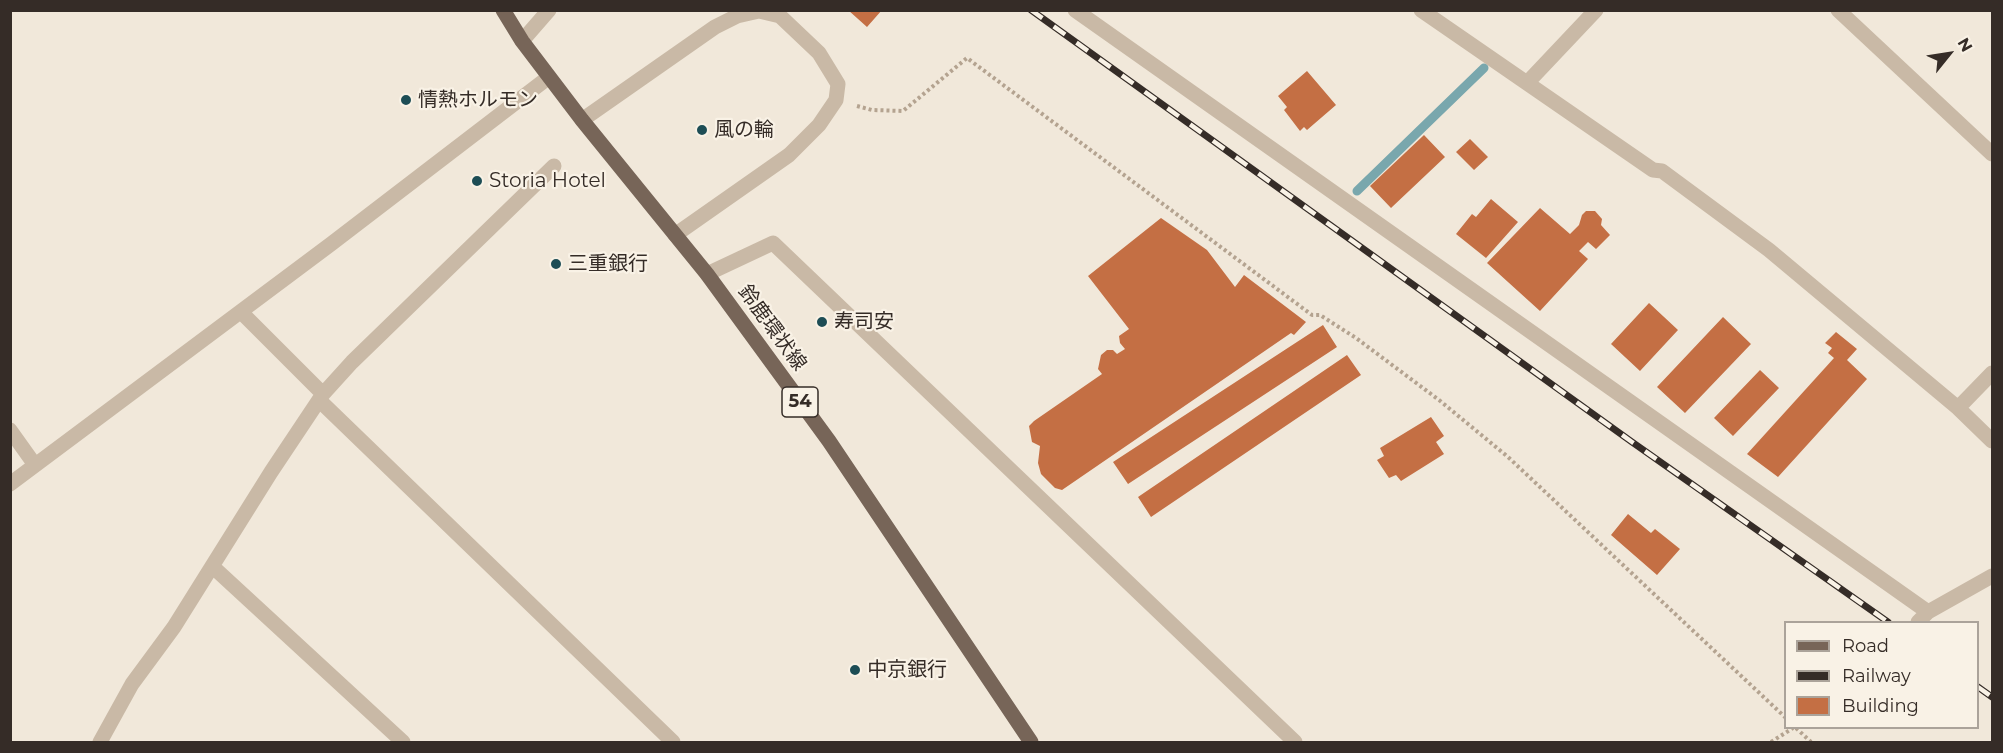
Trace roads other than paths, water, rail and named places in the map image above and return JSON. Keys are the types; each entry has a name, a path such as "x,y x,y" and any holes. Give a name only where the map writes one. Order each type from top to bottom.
{"main road":[{"name":"鈴鹿環状線","path":"503,10 522,41 549,77 707,274 829,441 1030,742"}],"street":[{"path":"522,41 549,10"},
{"path":"1075,10 1923,617 1992,576"},
{"path":"1421,10 1653,170 1662,171 1769,250 1958,408 1992,441"},
{"path":"1527,83 1596,10"},
{"path":"1838,10 1992,154"},
{"path":"582,120 715,27 737,16 759,11 780,16 819,52 838,84 836,100 819,124 789,154 675,235"},
{"path":"10,484 241,312 549,77"},
{"path":"100,742 132,684 174,627 321,397 352,362 554,166"},
{"path":"707,274 773,243 1295,742"},
{"path":"241,312 321,397 673,742"},
{"path":"1958,408 1992,373"},
{"path":"10,430 35,465"},
{"path":"212,566 403,742"}],"waterway":[{"path":"1357,191 1484,68"}],"railway":[{"path":"1031,10 1632,442 1887,621"},
{"path":"1979,688 1992,697"}],"place":[{"name":"情熱ホルモン","path":"406,100"},
{"name":"風の輪","path":"702,130"},
{"name":"Storia Hotel","path":"477,181"},
{"name":"三重銀行","path":"556,264"},
{"name":"寿司安","path":"822,322"},
{"name":"中京銀行","path":"855,670"}]}
